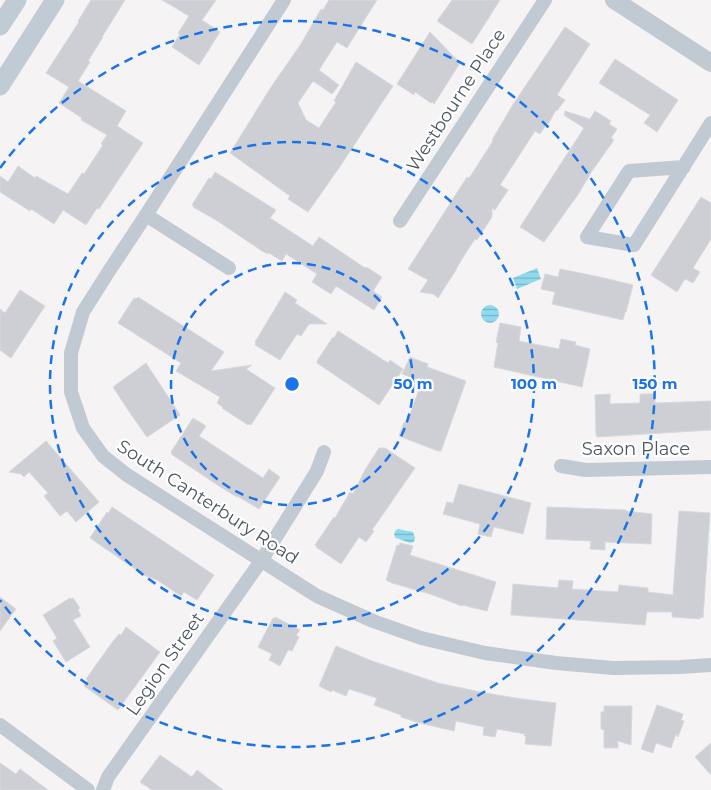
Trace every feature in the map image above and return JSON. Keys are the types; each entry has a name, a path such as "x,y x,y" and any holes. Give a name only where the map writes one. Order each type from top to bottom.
{"main road":[{"path":"0,26 17,0"},
{"path":"0,86 55,0"}],"street":[{"name":"South Canterbury Road","path":"284,0 109,270 84,312 71,352 71,392 83,428 103,456 127,475 317,596 373,621 421,638 476,651 556,663 613,668 711,665"},
{"name":"Westbourne Place","path":"400,220 545,0"},
{"path":"627,3 711,63"},
{"path":"684,167 629,171 587,238 634,245 684,167 711,123"},
{"path":"146,215 229,268"},
{"name":"Legion Street","path":"103,790 108,777 261,561 317,471 324,452"},
{"name":"Saxon Place","path":"561,466 586,470 711,468"},
{"path":"0,725 88,790"}],"water":[{"path":"537,268 541,279 517,289 513,278"},
{"path":"490,305 496,308 499,314 496,320 490,323 484,320 481,314 484,308"},
{"path":"398,529 413,532 414,542 410,543 396,538 394,533"}],"building":[{"path":"91,0 125,0 78,81 126,111 117,126 143,143 99,209 97,208 86,225 63,210 54,224 0,192 0,176 8,182 18,166 35,178 36,176 68,194 103,145 101,144 107,135 81,120 82,118 59,103 69,87 46,73"},
{"path":"162,0 216,0 202,20 220,32 199,65 172,47 189,16"},
{"path":"329,0 377,0 347,48 337,42 319,70 339,85 332,94 313,81 298,103 306,120 319,128 336,102 334,101 356,62 393,86 308,212 288,199 290,196 230,153 271,87 301,44 321,9 323,10"},
{"path":"452,0 500,0 472,44 437,21"},
{"path":"565,27 590,44 557,95 565,100 540,134 535,131 500,185 508,190 495,210 492,208 492,217 477,240 475,239 467,251 438,298 433,294 420,292 428,280 408,269 467,177 469,178 475,169 512,106"},
{"path":"430,32 460,63 434,104 415,92 414,95 397,84"},
{"path":"615,59 678,100 657,132 644,123 650,115 599,83"},
{"path":"565,111 590,119 595,111 611,121 609,124 617,129 611,138 614,140 544,242 520,227 584,128 564,115"},
{"path":"215,172 276,210 270,218 313,246 319,237 365,268 382,277 373,291 382,297 374,310 336,286 331,294 312,282 317,274 286,254 282,261 262,251 193,207 192,205"},
{"path":"701,197 711,203 711,239 693,268 700,272 693,283 685,279 677,292 651,275"},
{"path":"560,269 633,285 623,320 552,304 555,292 541,289 545,274 558,277"},
{"path":"20,290 45,306 11,358 0,350 0,309 5,313"},
{"path":"285,292 297,300 295,303 327,324 309,324 301,336 297,334 280,360 255,345 255,342"},
{"path":"138,297 224,352 211,371 252,365 246,369 275,388 251,425 248,425 222,408 217,403 220,397 176,371 181,363 118,323 134,298"},
{"path":"500,323 521,327 519,341 559,349 561,339 576,342 575,345 590,349 582,387 494,367"},
{"path":"338,331 388,363 390,360 403,369 379,405 317,363"},
{"path":"410,357 428,364 427,367 466,381 441,451 399,436 404,422 407,423 422,381 402,374"},
{"path":"146,363 180,415 147,437 113,387"},
{"path":"610,394 610,404 640,403 640,394 655,394 655,403 711,401 711,430 597,437 595,395"},
{"path":"193,418 206,426 199,436 263,478 269,469 280,477 259,509 222,488 171,454"},
{"path":"46,441 99,502 76,522 67,511 60,516 44,496 48,493 29,472 24,477 21,474 9,472"},
{"path":"379,448 385,448 415,468 372,530 374,531 366,542 359,537 341,564 315,545 335,518 350,492 353,494"},
{"path":"459,484 531,503 523,534 494,527 491,537 478,534 480,524 443,514 447,502 453,503"},
{"path":"112,507 214,575 197,600 184,592 181,596 157,580 144,575 90,538"},
{"path":"547,507 626,510 652,514 651,544 605,542 605,550 590,549 591,541 546,539"},
{"path":"679,511 710,513 703,618 672,617 672,612 647,612 645,625 511,615 513,584 558,588 559,580 573,581 572,589 618,592 619,585 648,588 648,592 673,595"},
{"path":"400,543 413,546 410,555 496,582 487,611 462,606 386,580 397,545 399,546"},
{"path":"0,597 16,609 0,631"},
{"path":"73,598 80,608 78,610 81,616 73,620 90,647 66,662 53,641 57,638 43,615"},
{"path":"275,617 300,630 296,635 299,637 292,651 288,650 280,666 269,660 272,654 258,647"},
{"path":"126,627 160,652 118,710 84,686 88,680 86,679 111,644 119,634 121,635"},
{"path":"336,646 372,661 438,683 485,693 556,703 551,746 525,744 525,734 497,729 495,737 483,735 484,727 456,721 454,731 420,723 374,705 377,698 349,689 346,696 332,690 331,692 319,686"},
{"path":"657,705 683,714 681,720 684,721 678,737 676,734 671,748 656,743 653,753 641,749"},
{"path":"604,706 632,706 631,745 618,741 618,748 604,748 601,712 604,712"},
{"path":"711,743 711,775 695,757"},
{"path":"160,755 192,777 197,770 223,790 152,790 140,782"},
{"path":"0,763 16,774 20,769 48,790 0,790"}]}
